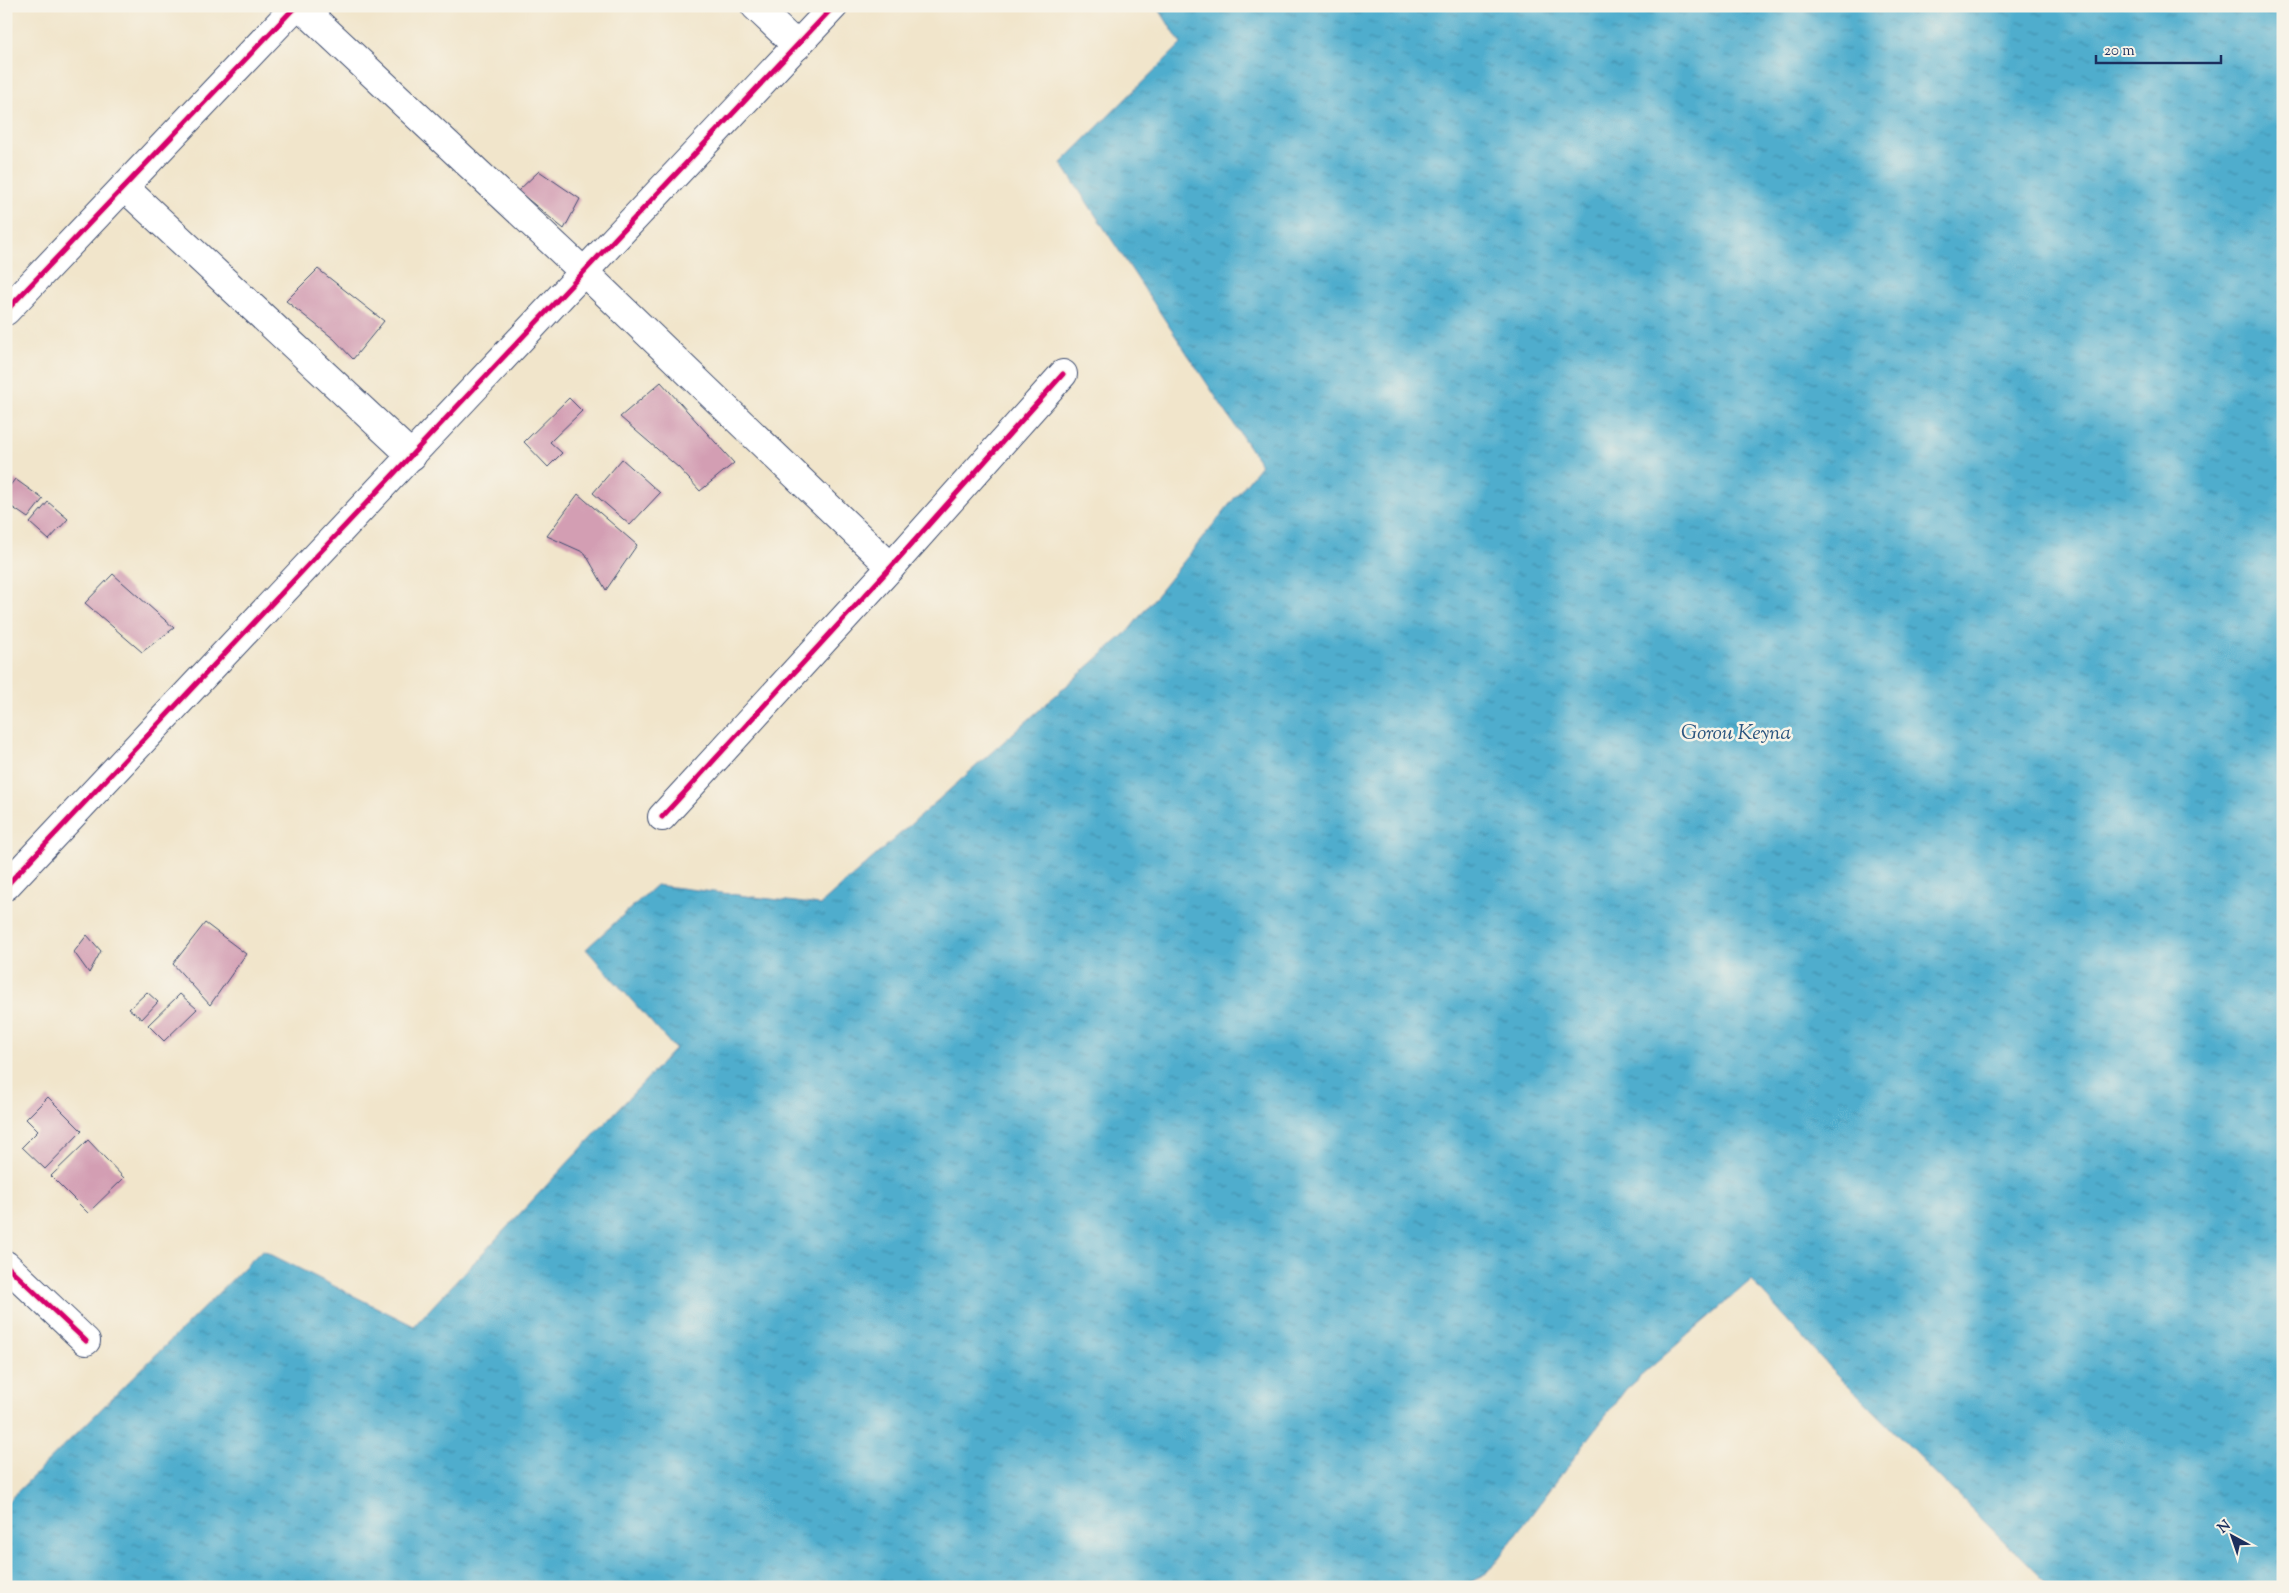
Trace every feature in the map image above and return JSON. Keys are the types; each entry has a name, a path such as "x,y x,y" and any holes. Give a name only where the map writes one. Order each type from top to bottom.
{"street":[{"path":"6,311 296,6"},
{"path":"300,6 585,273 891,566"},
{"path":"755,6 797,46"},
{"path":"6,886 585,273 834,6"},
{"path":"124,187 412,456"},
{"path":"662,818 1063,374"},
{"path":"6,1266 86,1341"}],"water":[{"name":"Gorou Keyna","path":"1157,6 2283,6 2283,1587 2050,1587 1831,1369 1751,1280 1626,1389 1488,1572 1463,1587 6,1587 6,1503 262,1250 414,1326 675,1049 586,949 656,885 820,905 1128,631 1261,465 1061,163 1181,44"}],"building":[{"path":"539,171 580,199 564,229 518,191"},
{"path":"318,269 384,321 353,359 334,339 286,301"},
{"path":"661,382 734,463 700,491 679,468 620,417"},
{"path":"569,398 582,411 550,442 562,453 548,467 524,442"},
{"path":"622,459 660,493 630,525 593,493"},
{"path":"15,479 43,499 28,518 6,503 6,491"},
{"path":"578,494 637,545 606,590 585,553 547,536"},
{"path":"48,502 68,519 49,540 30,523"},
{"path":"113,574 174,628 142,652 85,603"},
{"path":"205,923 246,954 210,1005 173,964"},
{"path":"87,935 101,951 89,973 74,952"},
{"path":"147,992 158,1002 142,1019 129,1009"},
{"path":"180,994 197,1009 164,1041 148,1025"},
{"path":"48,1097 82,1131 45,1169 22,1147 38,1131 26,1119"},
{"path":"88,1140 124,1178 88,1213 51,1176"}],"cycle path":[{"path":"6,311 296,6"},
{"path":"6,886 834,6"},
{"path":"662,817 891,567 1063,374"},
{"path":"6,1265 86,1341"}]}
